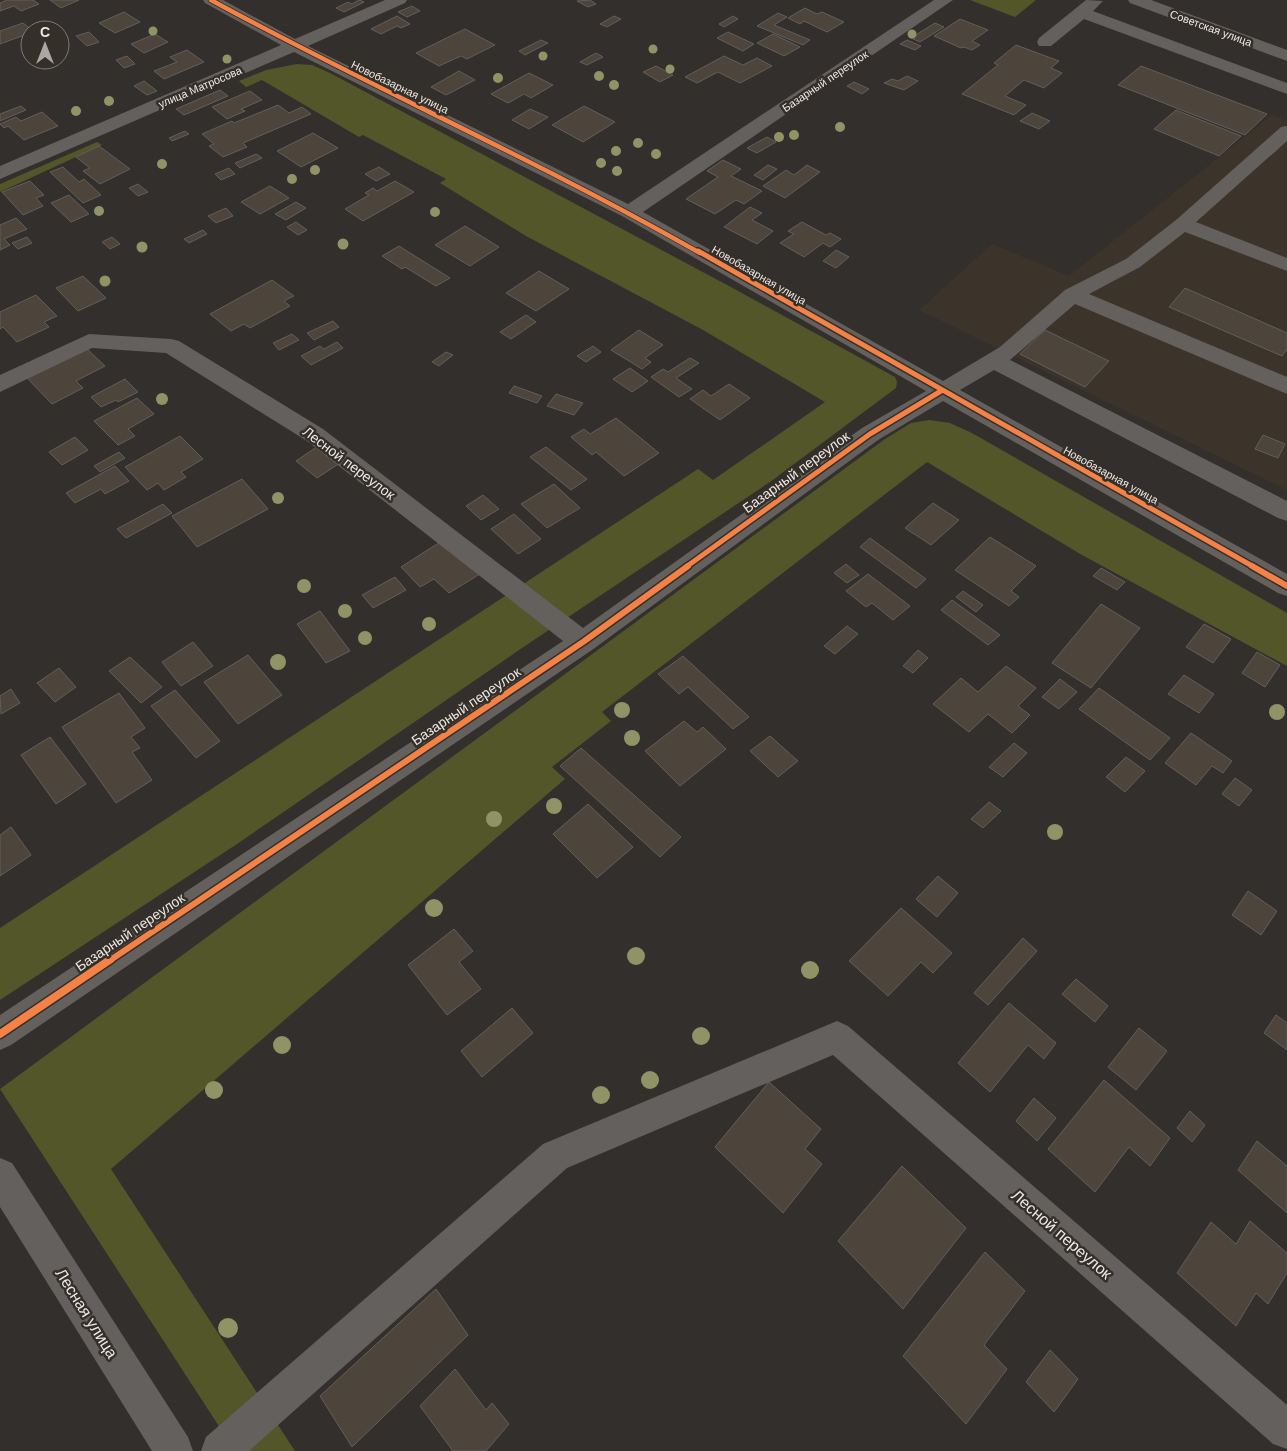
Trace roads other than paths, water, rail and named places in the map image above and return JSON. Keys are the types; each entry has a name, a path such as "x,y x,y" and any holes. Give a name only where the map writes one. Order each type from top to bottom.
{"street":[{"name":"Новобазарная улица","path":"211,0 295,46 629,212 1287,586"},
{"name":"улица Матросова","path":"0,173 399,0"},
{"name":"Базарный переулок","path":"629,212 945,0"},
{"path":"1045,42 1096,0"},
{"name":"Советская улица","path":"1136,0 1287,56"},
{"path":"1081,12 1287,89"},
{"name":"Базарный переулок","path":"0,1034 582,642 870,434 1008,352 1072,295 1133,263 1278,151 1287,131"},
{"path":"1183,224 1287,265"},
{"path":"1072,295 1287,386"},
{"name":"Лесной переулок","path":"0,384 89,341 171,346 315,435 582,642"},
{"path":"992,360 1287,512"},
{"name":"Лесной переулок","path":"220,1451 555,1156 837,1037 1287,1430"},
{"name":"Лесная улица","path":"0,1176 174,1451"}]}
